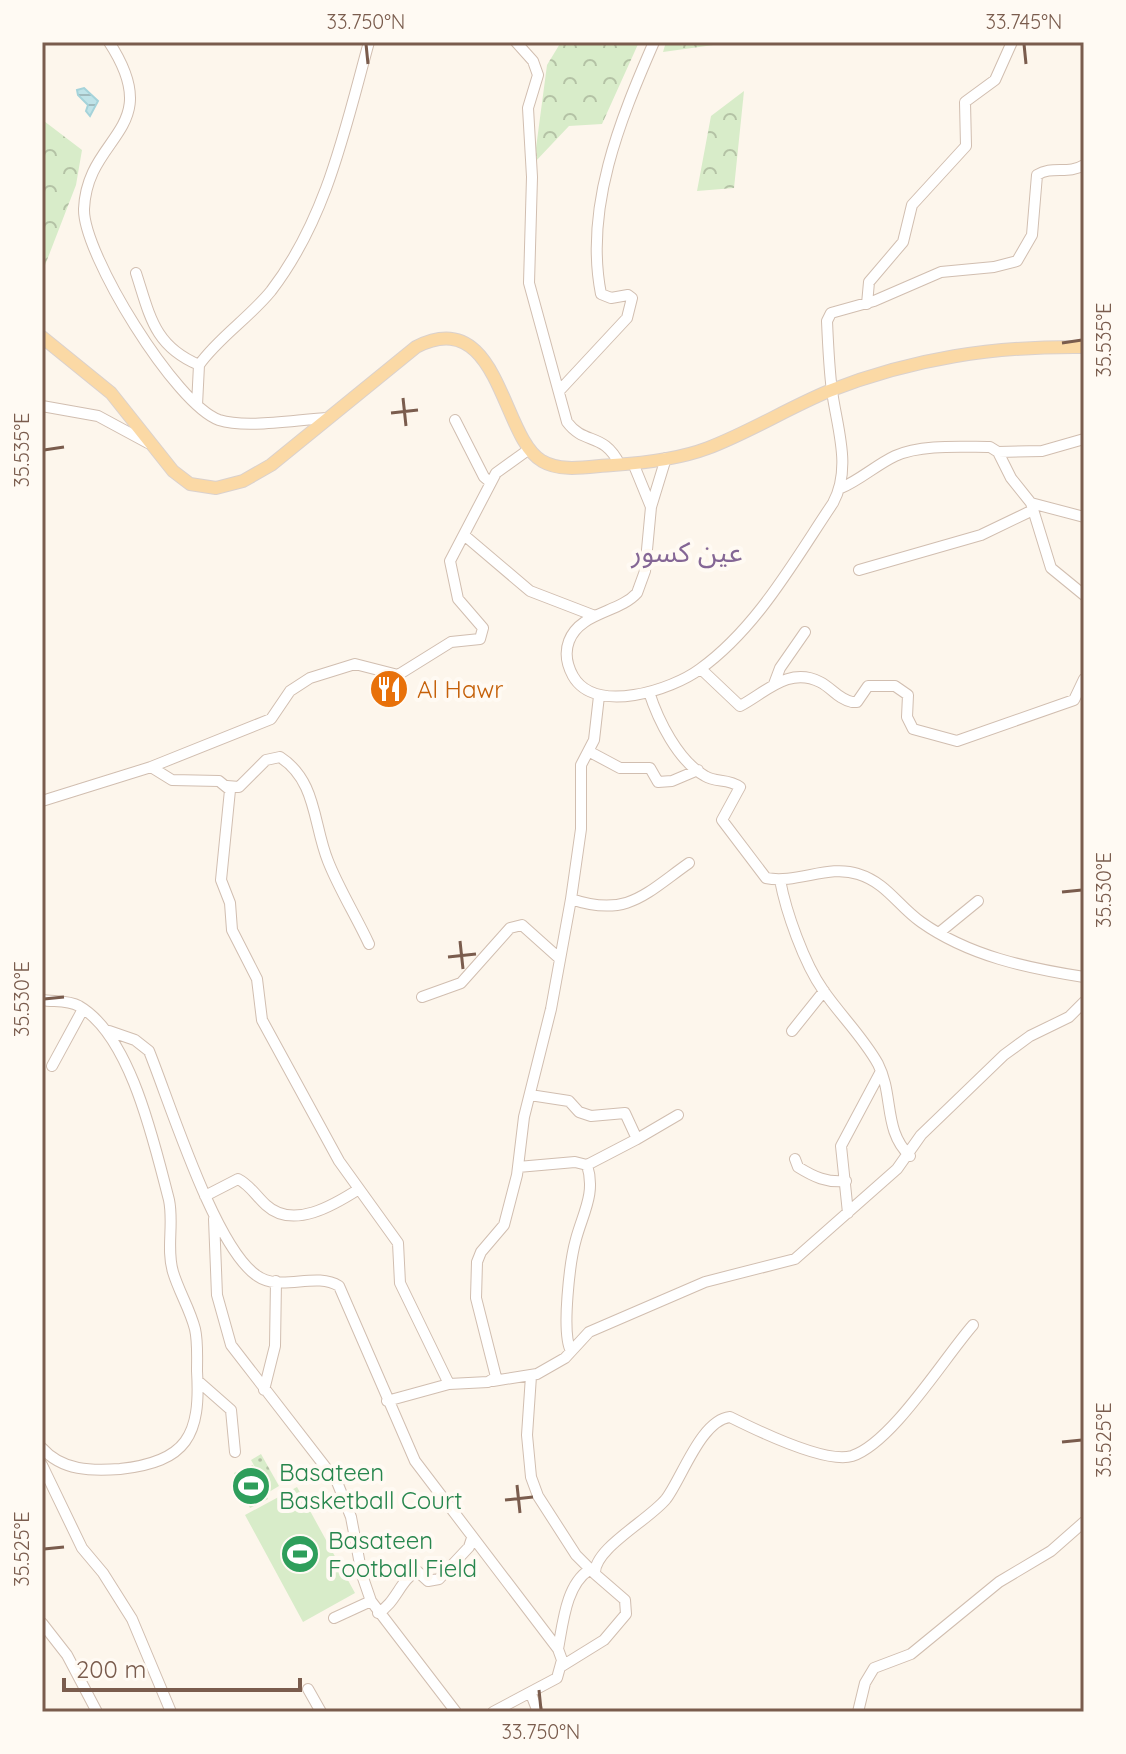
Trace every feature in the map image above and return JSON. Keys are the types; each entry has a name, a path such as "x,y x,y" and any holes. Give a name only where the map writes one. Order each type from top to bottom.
{"main road":[{"path":"42,337 111,393 173,471 190,484 216,488 257,474 331,418 416,347 435,339 468,346 485,362 528,450 541,461 565,468 626,464 708,448 832,390 924,360 1007,348 1084,347"}],"street":[{"path":"109,42 129,86 131,109 91,180 84,210 86,222 133,322 160,365 207,414 228,422 331,418"},
{"path":"197,405 199,365 255,311 306,237 329,184 369,42"},
{"path":"516,42 533,61 538,75 528,108 532,177 528,272 570,427 609,446 626,464 651,507"},
{"path":"560,390 627,318 632,306 632,298 628,295 611,298 601,294 598,279 599,198 631,98 654,42"},
{"path":"867,304 869,282 903,242 912,205 966,146 965,102 995,80 1012,42"},
{"path":"841,488 842,457 832,390 828,316 867,304 941,272 1017,261 1032,235 1037,175 1044,171 1071,173 1084,165"},
{"path":"136,273 151,325 179,357 199,365"},
{"path":"42,406 98,416 153,446"},
{"path":"455,420 478,466 490,482"},
{"path":"998,452 1042,451 1084,439"},
{"path":"666,458 651,507 645,571 637,593 595,616 576,630 569,640 566,655 576,681 599,696 649,692 681,682 701,669 754,617 841,488 896,456 912,451 990,447 998,452 1011,478 1032,506 1051,568 1084,595"},
{"path":"42,801 151,767 271,719 290,691 310,678 355,664 395,676 451,642 480,639 483,628 458,599 450,574 450,561 490,482 511,460 528,450"},
{"path":"859,570 981,535 1032,506 1084,517"},
{"path":"464,535 530,591 595,616"},
{"path":"774,684 780,668 805,632"},
{"path":"701,669 740,706 774,684 808,677 852,702 857,702 868,686 895,686 908,695 907,717 913,729 957,741 1074,700 1084,679"},
{"path":"649,692 663,726 698,770 708,778 722,778 740,787 722,820 747,848 761,872 780,880 837,871 855,873 883,885 918,920 976,953 1084,977"},
{"path":"493,1381 496,1371 476,1298 476,1275 481,1252 504,1225 518,1167 524,1117 571,899 581,829 581,765 590,752 599,696"},
{"path":"590,752 620,768 650,768 658,782 672,781 698,770"},
{"path":"151,767 177,781 215,780 239,787 266,760 280,757 298,772 308,789 327,859 369,944"},
{"path":"227,786 231,799 220,874 230,903 232,930 256,974 258,1007 270,1040 320,1130 398,1243 400,1283 449,1384"},
{"path":"571,899 600,907 620,906 635,900 689,863"},
{"path":"780,880 789,914 824,991 881,1071 893,1134 910,1156"},
{"path":"940,932 978,901"},
{"path":"422,997 461,983 510,928 522,925 560,959"},
{"path":"792,1031 824,991"},
{"path":"42,1000 66,1002 83,1009 109,1031 135,1040 149,1051 214,1216 256,1276 276,1281 322,1280 339,1286 415,1461 558,1649 562,1666"},
{"path":"387,1401 449,1384 531,1376 554,1365 589,1332 705,1282 788,1262 824,1237 910,1156 921,1135 1004,1055 1030,1036 1069,1017 1084,1002"},
{"path":"52,1066 83,1009"},
{"path":"42,1448 62,1464 87,1470 126,1468 161,1461 179,1450 195,1427 198,1381 195,1327 170,1255 173,1219 169,1200 130,1071 109,1031"},
{"path":"848,1213 841,1146 881,1071"},
{"path":"530,1095 569,1101 584,1115 608,1117 625,1113 637,1139"},
{"path":"518,1167 575,1162 587,1165 678,1115"},
{"path":"795,1159 798,1167 812,1175 831,1182 846,1181"},
{"path":"571,1351 567,1326 574,1248 589,1196 587,1165"},
{"path":"205,1196 238,1179 275,1212 291,1216 322,1209 359,1189"},
{"path":"214,1216 221,1319 238,1357 337,1482 348,1506 362,1575 371,1601 456,1712"},
{"path":"264,1390 275,1346 276,1281"},
{"path":"558,1649 570,1596 580,1575 592,1572 601,1555 643,1523 665,1500 692,1451 721,1419 730,1417 822,1455 852,1456 885,1434 973,1325"},
{"path":"493,1712 557,1678 562,1666 604,1640 626,1614 625,1600 576,1555 538,1496 531,1477 527,1447 531,1376"},
{"path":"198,1381 231,1410 238,1447 235,1452"},
{"path":"42,1465 82,1548 103,1573 132,1619 171,1712"},
{"path":"858,1712 865,1683 874,1668 911,1654 999,1582 1051,1551 1084,1522"},
{"path":"378,1613 399,1594 410,1575 417,1571 428,1581 439,1579 469,1547 472,1538"},
{"path":"334,1618 371,1601"},
{"path":"42,1623 67,1655 97,1712"},
{"path":"308,1689 321,1712"},
{"path":"531,1694 538,1712"}],"green space":[{"path":"561,42 639,42 602,124 569,126 534,163 547,65"},
{"path":"666,42 735,42 663,52"},
{"path":"744,91 734,188 697,191 711,116"},
{"path":"44,121 82,150 76,185 42,273"},
{"path":"261,1454 279,1486 269,1492 251,1460"},
{"name":"Basateen Basketball Court","path":"253,1465 268,1499 250,1508 234,1473"},
{"name":"Basateen Football Field","path":"297,1487 355,1593 303,1622 245,1515"}],"water":[{"path":"84,88 98,101 90,116 86,111 88,105 78,95 77,90"}],"place":[{"name":"Al Hawr","path":"389,689"},
{"name":"Basateen Basketball Court","path":"251,1486"},
{"name":"Basateen Football Field","path":"300,1554"}],"district":[{"name":"عين كسور","path":"687,551"}]}
